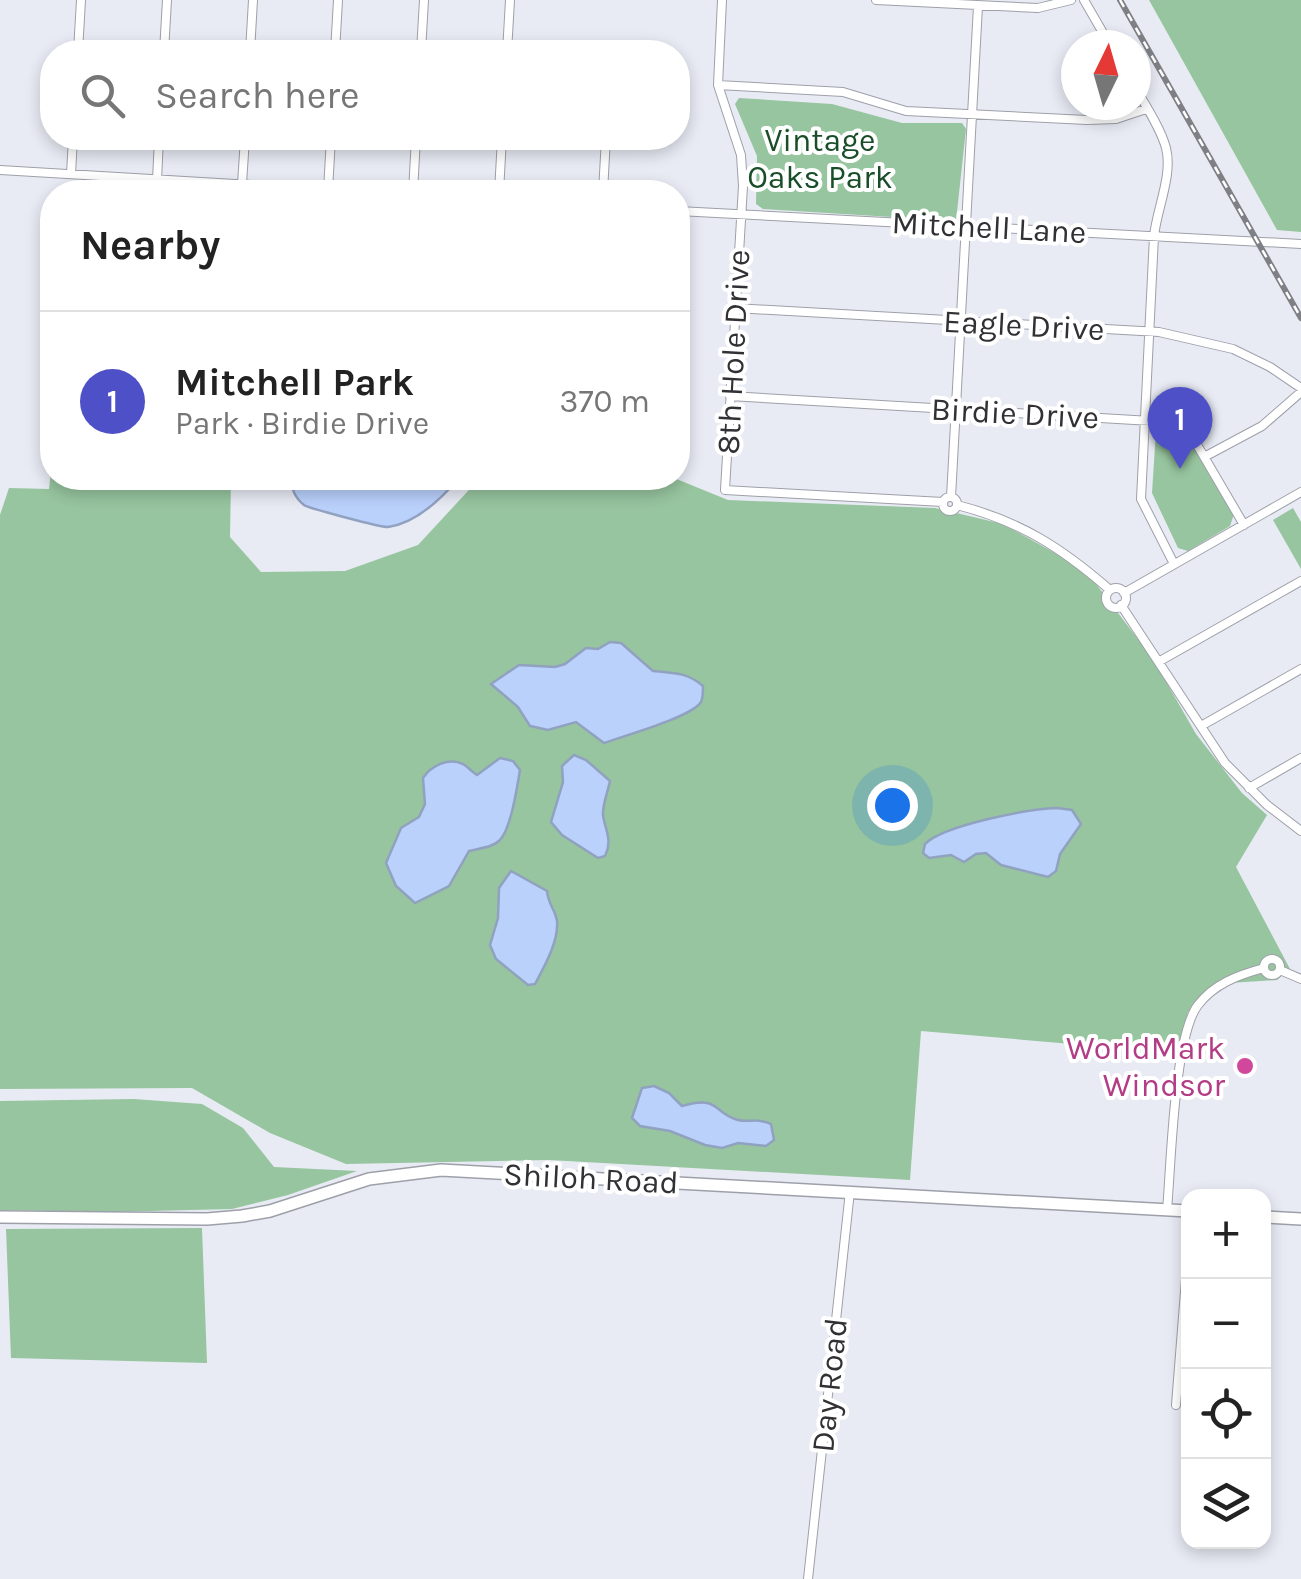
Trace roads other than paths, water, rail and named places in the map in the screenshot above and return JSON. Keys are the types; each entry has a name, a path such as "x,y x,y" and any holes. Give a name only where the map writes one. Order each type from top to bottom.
{"main road":[{"name":"Shiloh Road","path":"0,1217 207,1220 270,1210 369,1179 441,1170 1181,1211"},
{"path":"1271,1217 1301,1219"}],"street":[{"path":"79,40 81,0"},
{"path":"165,40 167,0"},
{"path":"251,40 253,0"},
{"path":"336,40 338,0"},
{"path":"422,40 424,0"},
{"path":"508,40 510,0"},
{"path":"722,0 718,85 843,92 906,110 1061,118"},
{"path":"876,0 1038,8 1071,0"},
{"path":"1084,0 1101,30"},
{"path":"978,6 950,501 1031,531 1070,554 1110,590"},
{"name":"8th Hole Drive","path":"718,85 741,155 725,490 950,501"},
{"path":"1151,119 1166,148 1167,177 1154,236 1141,499 1174,564"},
{"path":"71,174 72,150"},
{"path":"0,170 157,180 158,150"},
{"path":"242,180 244,150"},
{"path":"329,180 330,150"},
{"path":"414,180 415,150"},
{"path":"500,180 501,150"},
{"path":"604,180 606,150"},
{"name":"Mitchell Lane","path":"690,212 1301,244"},
{"name":"Eagle Drive","path":"735,308 1191,337 1232,349 1270,367 1301,390"},
{"path":"1206,456 1262,426 1301,390"},
{"name":"Birdie Drive","path":"730,396 1168,422 1188,430 1244,524"},
{"path":"1124,593 1301,492"},
{"path":"1160,660 1301,581"},
{"path":"1110,590 1118,588 1124,593 1121,606"},
{"path":"1110,590 1108,602 1121,606"},
{"path":"1121,606 1226,763 1249,788 1301,830"},
{"path":"1201,726 1301,669"},
{"path":"1249,788 1301,758"},
{"path":"1168,1210 1182,1047 1192,1014 1220,985 1264,968 1272,958 1279,962 1280,970 1301,980"},
{"name":"Day Road","path":"808,1579 850,1191"},
{"path":"1176,1405 1186,1279"}],"water":[{"path":"293,490 448,490 419,515 388,527 304,505"},
{"path":"610,642 621,643 653,671 680,674 697,681 703,686 701,702 671,720 604,743 576,722 548,730 530,726 518,707 491,684 519,665 555,667 586,648 598,649"},
{"path":"574,755 610,781 603,811 608,845 605,856 598,858 562,835 551,822 563,782 562,766"},
{"path":"500,758 513,761 520,770 504,834 493,845 469,851 449,886 415,903 396,886 386,863 401,828 419,817 425,804 423,778 446,762 463,764 477,775"},
{"path":"1057,808 1072,810 1081,824 1060,854 1056,871 1048,877 1001,865 986,853 964,862 951,855 929,858 923,853 925,844 935,837 967,825"},
{"path":"511,871 547,891 557,921 553,945 535,984 528,985 496,959 490,945 498,918 499,888"},
{"path":"654,1086 669,1093 682,1106 710,1104 738,1120 771,1124 774,1140 766,1146 738,1143 722,1148 640,1126 632,1118 642,1088"}],"railway":[{"path":"1120,0 1301,318"}],"place":[{"name":"Mitchell Park","path":"1180,469"},
{"name":"WorldMark Windsor","path":"1245,1066"}],"park label":[{"name":"Vintage Oaks Park","path":"820,158"}]}
